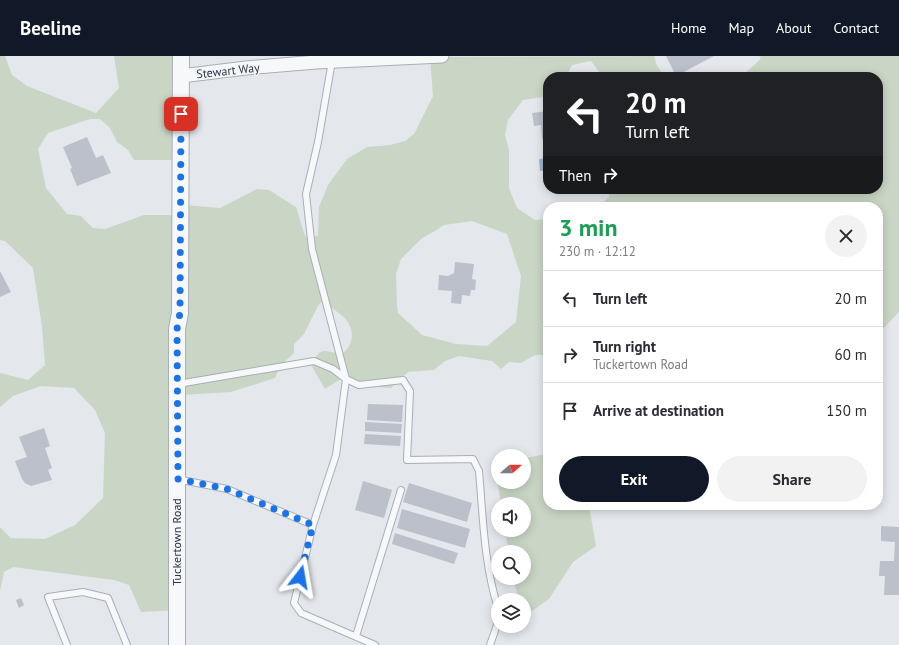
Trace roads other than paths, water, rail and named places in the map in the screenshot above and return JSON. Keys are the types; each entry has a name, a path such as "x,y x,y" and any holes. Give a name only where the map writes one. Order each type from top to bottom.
{"street":[{"name":"Tuckertown Road","path":"177,645 177,329 180,313 181,56"},
{"name":"Stewart Way","path":"181,76 246,68 332,61 348,58 442,56"}],"lane":[{"path":"332,61 318,142 306,194 312,249 346,379 336,454 313,525 294,603 300,613 375,645"},
{"path":"178,384 314,361 332,369 346,379 359,385 403,380 410,391 407,460 473,459 479,470 487,559 494,593"},
{"path":"178,479 227,489 313,525"},
{"path":"356,636 401,490"},
{"path":"67,645 48,597 83,592 108,598 127,645"},
{"path":"490,645 494,633"}],"water":[{"path":"539,159 543,159 543,171 540,171"}]}
